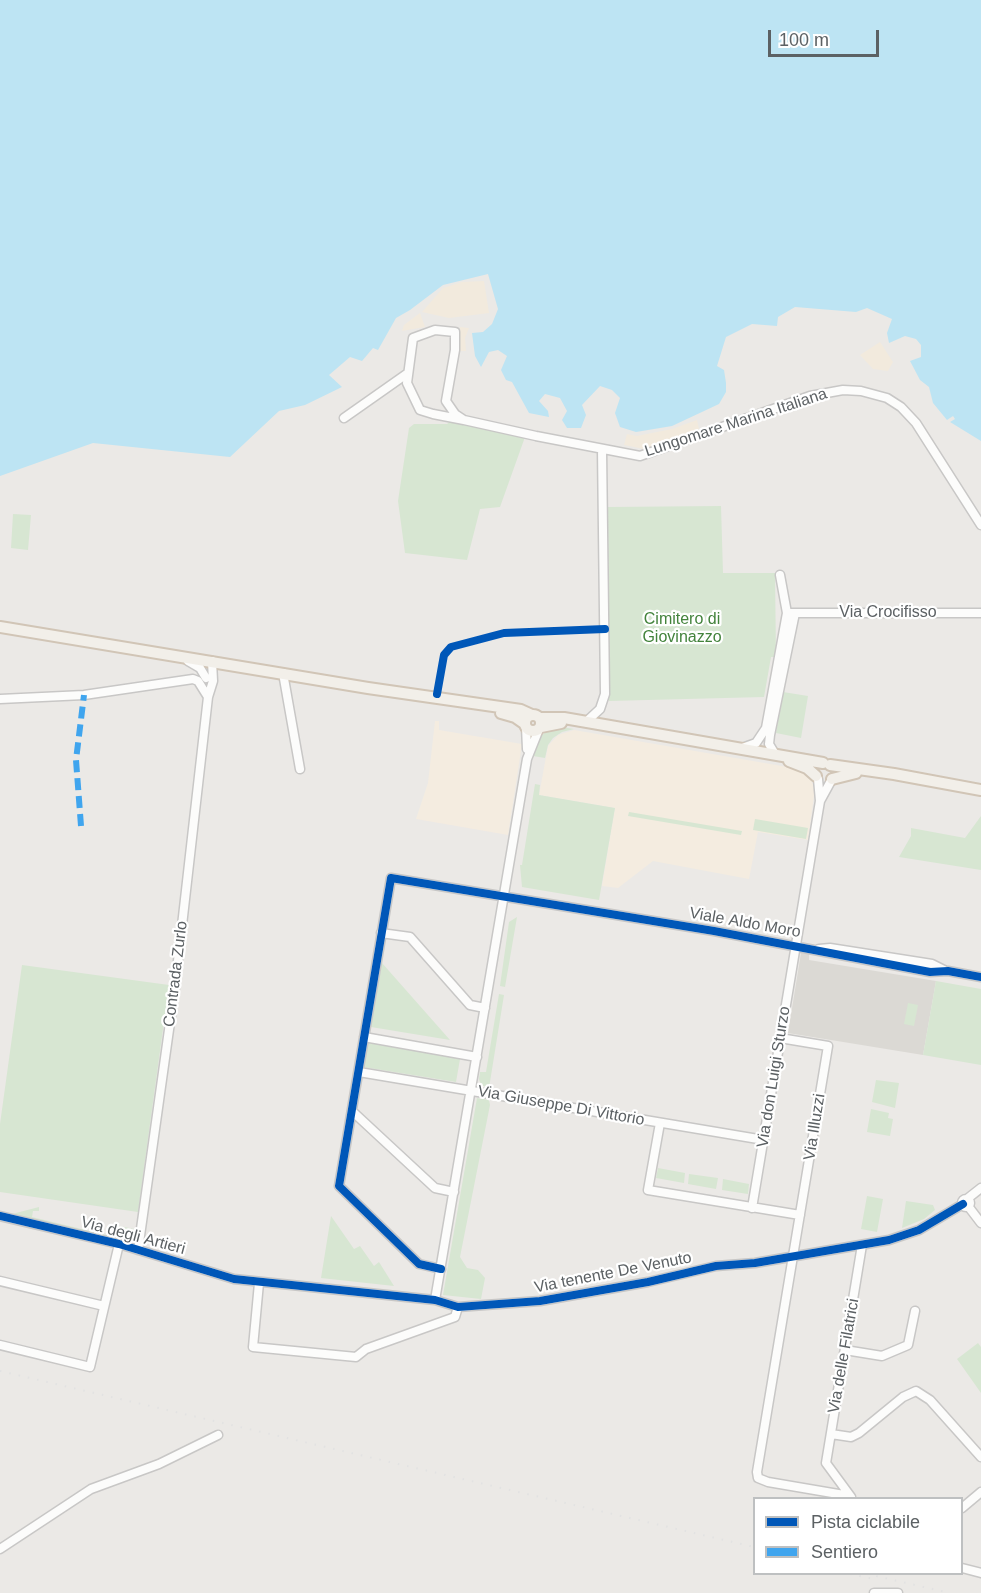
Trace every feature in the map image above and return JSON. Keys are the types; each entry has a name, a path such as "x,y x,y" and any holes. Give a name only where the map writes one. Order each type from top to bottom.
{"main road":[{"path":"0,627 283,673 509,714 533,731 538,722"},
{"path":"368,688 510,708 538,722 565,724 778,759 798,764 823,782 855,773 916,779"},
{"path":"538,722 586,722 981,790"},
{"path":"817,777 817,767 826,764"},
{"path":"826,764 834,770 832,779"}],"street":[{"name":"Lungomare Marina Italiana","path":"464,420 446,401 455,350 455,332 435,330 413,338 407,383 420,410 464,420 602,448 647,455 810,396 843,390 861,391 887,398 901,407 916,423 981,525"},
{"path":"344,418 408,373"},
{"path":"586,722 600,709 605,694 602,448"},
{"path":"775,754 769,744 770,735 791,613 780,574"},
{"path":"741,748 756,742 764,733 791,613"},
{"name":"Via Crocifisso","path":"791,613 981,613"},
{"path":"173,655 198,665 209,680"},
{"path":"209,680 212,662"},
{"path":"209,680 226,670 243,667"},
{"path":"283,673 300,769"},
{"path":"0,699 84,695 193,678 198,681 208,697"},
{"name":"Contrada Zurlo","path":"138,1250 175,987 209,680"},
{"path":"435,1300 527,759 538,722"},
{"path":"525,726 527,759"},
{"path":"817,777 820,801"},
{"path":"820,801 832,779"},
{"name":"Via don Luigi Sturzo","path":"752,1208 820,801"},
{"name":"Viale Aldo Moro","path":"381,933 391,878 796,946 815,949 830,948 932,964 948,971 981,977"},
{"path":"441,1269 418,1264 340,1190 381,933 410,937 470,1005 484,1008"},
{"path":"364,1037 477,1057"},
{"name":"Via Illuzzi","path":"780,1038 828,1046 758,1466 759,1478 851,1497"},
{"name":"Via Giuseppe Di Vittorio","path":"359,1072 764,1140"},
{"path":"352,1111 435,1188 454,1192"},
{"path":"660,1123 648,1190 800,1215"},
{"name":"Via tenente De Venuto","path":"259,1283 435,1300 458,1307 540,1301 648,1282 716,1266 755,1263 862,1245 919,1230 966,1203 981,1188"},
{"path":"966,1203 981,1223"},
{"name":"Via degli Artieri","path":"0,1216 119,1244 234,1279 259,1283"},
{"path":"0,1345 90,1367 119,1244"},
{"name":"Via delle Filatrici","path":"851,1497 826,1466 862,1245"},
{"path":"0,1281 104,1306"},
{"path":"259,1283 253,1347 356,1357 366,1349 455,1317 458,1307"},
{"path":"845,1350 882,1356 908,1345 915,1311"},
{"path":"831,1434 851,1437 859,1433 903,1397 916,1391 930,1400 981,1457"},
{"path":"0,1549 91,1489 159,1464 218,1435"},
{"path":"963,1507 981,1492"},
{"path":"963,1568 981,1573"},
{"path":"877,1592 898,1593"}],"shaded area":[{"path":"435,721 439,721 439,730 522,744 508,835 416,819 428,783"},
{"path":"574,730 799,769 808,775 815,788 808,840 758,832 749,879 653,861 618,888 602,886 615,808 539,795 548,746 558,735"},
{"path":"801,953 809,954 809,960 936,981 923,1055 788,1033"}],"green space":[{"path":"451,421 525,437 500,507 480,509 467,560 405,553 398,501 409,428 414,424 447,424"},
{"name":"Cimitero di Giovinazzo","path":"721,506 723,573 775,573 776,657 771,657 764,697 609,701 608,507"},
{"path":"13,514 31,515 28,550 11,548"},
{"path":"783,692 808,696 801,738 776,733"},
{"path":"561,727 574,729 562,732 553,738 548,745 545,758 533,756 540,737 547,731"},
{"path":"535,784 540,785 539,795 615,808 599,900 522,887 520,865 522,865"},
{"path":"629,812 742,831 741,835 628,816"},
{"path":"981,816 981,870 899,857 911,836 911,828 965,838"},
{"path":"755,819 808,828 806,839 753,830"},
{"path":"517,917 505,987 500,986 509,922"},
{"path":"382,963 450,1040 371,1027"},
{"path":"22,965 169,985 138,1212 0,1192 0,1124"},
{"path":"936,981 981,989 981,1065 923,1055"},
{"path":"499,994 504,995 489,1088 481,1085 479,1079 480,1072 486,1072"},
{"path":"908,1003 918,1005 914,1026 904,1024"},
{"path":"368,1042 460,1059 456,1082 363,1067"},
{"path":"876,1080 899,1083 895,1108 872,1102"},
{"path":"477,1098 489,1100 490,1105 460,1257 467,1268 478,1270 485,1278 481,1299 443,1295"},
{"path":"871,1109 889,1113 888,1118 893,1119 890,1136 867,1132"},
{"path":"658,1168 685,1173 684,1183 656,1178"},
{"path":"689,1174 718,1178 716,1189 688,1184"},
{"path":"723,1179 749,1184 748,1194 722,1190"},
{"path":"867,1196 883,1199 877,1232 861,1229"},
{"path":"906,1201 933,1205 935,1210 924,1219 902,1228"},
{"path":"39,1207 39,1211 33,1211 32,1217 115,1237 119,1226 134,1229 129,1236 119,1239 12,1214"},
{"path":"331,1216 354,1249 360,1246 374,1266 379,1262 394,1286 321,1278"},
{"path":"978,1343 981,1347 981,1393 957,1359"}],"sand":[{"path":"484,281 489,313 449,318 422,312 443,288 462,282"},
{"path":"420,313 425,327 402,331 404,325"},
{"path":"460,327 469,328 465,338 466,351 460,351"},
{"path":"880,342 893,362 888,371 873,369 860,355"},
{"path":"697,420 699,429 644,449 624,445 627,434 637,436 672,429"}],"water":[{"path":"0,0 981,0 981,441 950,422 955,419 953,416 947,420 933,403 929,387 920,380 910,361 921,357 921,345 916,339 905,336 889,343 887,333 892,319 867,308 856,312 795,307 778,317 777,326 752,324 726,337 717,366 724,370 726,383 726,392 719,404 672,426 636,432 620,427 615,413 620,398 612,390 600,386 582,405 586,415 581,428 567,428 562,420 567,411 560,398 545,394 539,401 548,411 549,417 529,413 512,382 506,380 501,370 507,356 498,350 489,352 481,367 475,356 472,333 483,332 492,324 498,309 488,274 443,285 396,318 378,350 373,348 362,361 350,357 329,375 342,387 305,405 279,411 230,457 93,443 0,476"}],"railway":[{"path":"0,1371 753,1547"},
{"path":"855,1575 874,1579"},
{"path":"871,1575 950,1593"}],"marked path":[{"path":"81,826 76,760 84,695"}],"cycle path":[{"path":"437,694 444,655 451,647 504,633 605,629"},
{"path":"441,1269 419,1264 339,1186 391,878 714,931 930,972 948,971 981,977"},
{"path":"0,1216 119,1244 234,1279 435,1300 458,1307 540,1301 648,1282 716,1266 755,1263 889,1240 919,1230 963,1204"}]}
